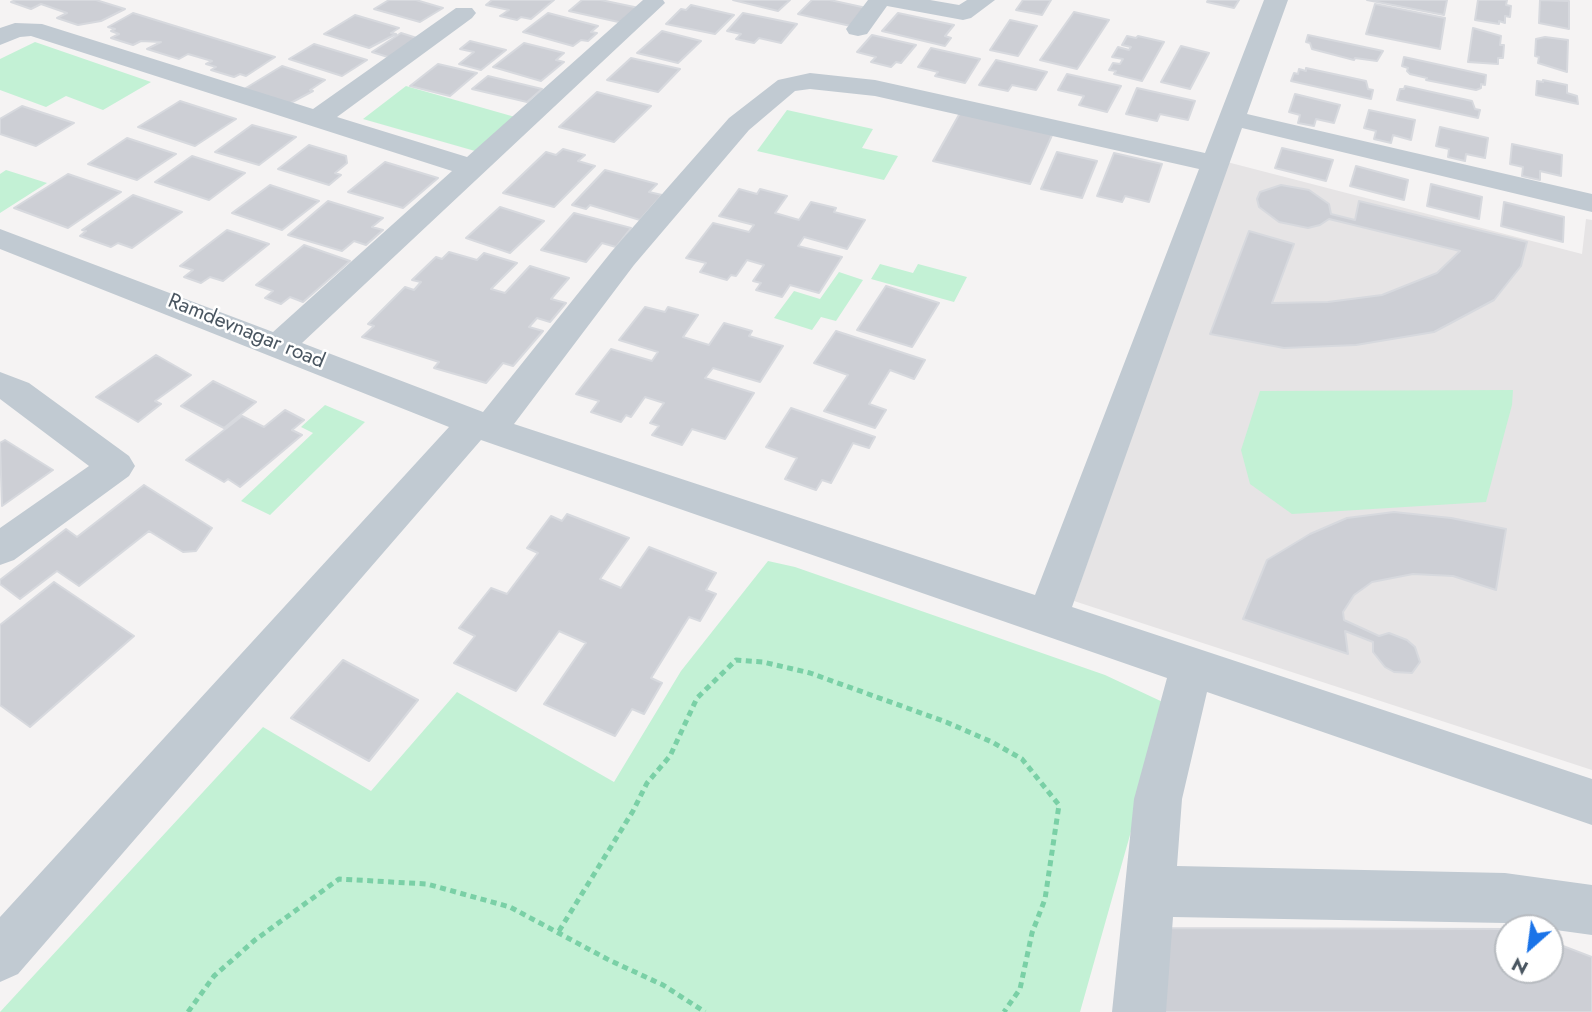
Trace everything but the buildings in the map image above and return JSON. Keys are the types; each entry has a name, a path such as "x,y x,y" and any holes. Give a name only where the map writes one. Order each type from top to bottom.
{"street":[{"path":"858,29 880,0"},
{"path":"891,0 963,13 976,8 983,0"},
{"path":"1047,618 1276,0"},
{"path":"279,345 653,3"},
{"path":"317,119 464,13"},
{"path":"0,38 15,30 33,29 472,168"},
{"path":"0,956 474,424 490,429 623,258 739,124 787,85 810,81 875,89 1215,164"},
{"path":"1232,118 1592,203"},
{"name":"Ramdevnagar road","path":"0,238 490,429 1592,802"},
{"path":"0,384 17,392 116,466 0,549"},
{"path":"1139,1012 1158,799 1192,666"},
{"path":"1149,891 1505,898 1592,910"}],"path":[{"path":"559,931 633,811 647,783 670,756 697,698 736,660 763,662 810,673 946,722 992,743 1022,759 1059,805 1045,899 1032,933 1020,989 1004,1012"},
{"path":"188,1012 214,976 224,967 255,940 339,878 427,884 510,907 609,960 663,985 705,1012"}],"shaded area":[{"path":"1227,162 1582,254 1586,219 1592,220 1592,770 1074,601"}],"green space":[{"path":"35,42 151,82 103,110 66,96 46,107 0,90 0,59"},
{"path":"406,86 515,117 475,151 363,119"},
{"path":"787,110 873,129 862,148 898,156 884,180 757,151"},
{"path":"6,170 47,183 0,213 0,174"},
{"path":"880,264 913,273 918,264 967,277 954,302 871,279"},
{"path":"839,272 863,280 836,321 821,317 812,330 774,318 794,291 820,299"},
{"path":"1513,390 1512,405 1486,502 1292,514 1250,484 1241,450 1260,391"},
{"path":"325,405 365,422 270,515 241,501 313,433 301,427"},
{"path":"768,561 795,567 1105,675 1167,704 1080,1012 0,1012 263,727 371,791 457,692 614,782 681,671"}]}
